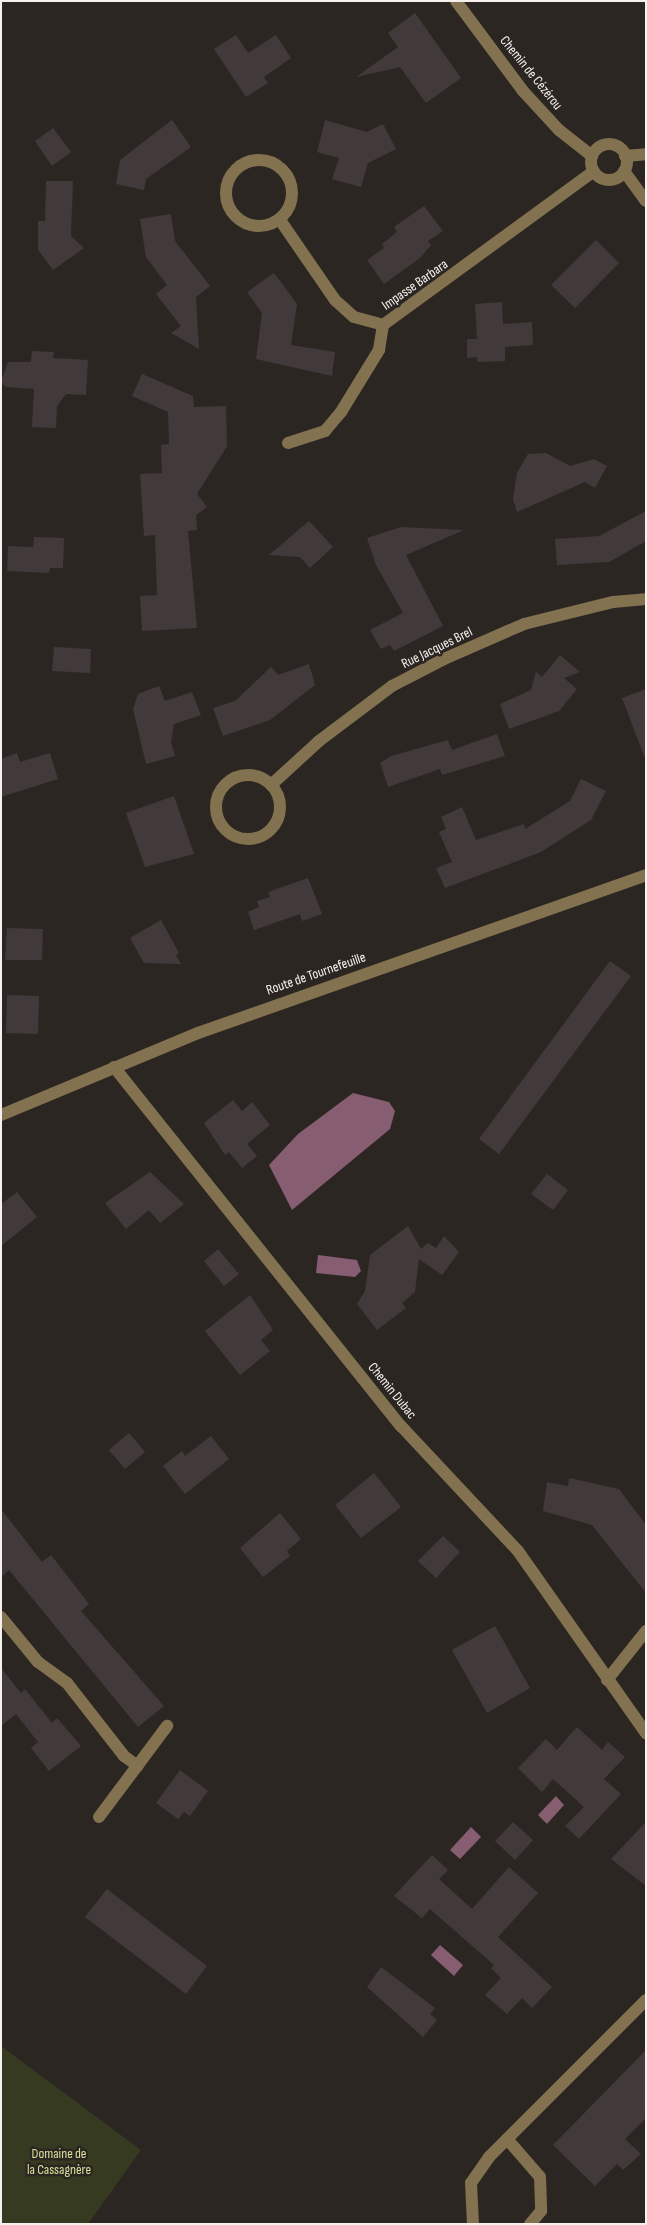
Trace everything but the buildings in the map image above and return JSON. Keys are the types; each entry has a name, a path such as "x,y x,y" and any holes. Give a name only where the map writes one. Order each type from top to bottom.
{"street":[{"name":"Chemin de Cézérou","path":"456,1 523,91 559,130 592,156"},
{"path":"624,171 612,180 594,171 592,156 606,144 618,147 625,156 624,171 646,201"},
{"path":"625,156 646,154"},
{"path":"253,160 271,162 285,172 292,188 290,205 280,220 255,226 232,214 225,198 227,181 237,167 253,160"},
{"name":"Impasse Barbara","path":"288,443 325,431 341,412 379,350 383,325 594,171"},
{"path":"280,220 335,300 354,317 383,325"},
{"name":"Rue Jacques Brel","path":"271,785 319,741 392,686 444,659 524,624 613,602 646,600"},
{"path":"245,775 271,785 278,798 274,825 250,840 224,830 217,817 221,790 245,775"},
{"name":"Route de Tournefeuille","path":"1,1115 114,1068 308,992 646,876"},
{"name":"Chemin Dubac","path":"114,1068 402,1426 518,1551 646,1733"},
{"path":"1,1617 38,1662 67,1683 124,1756 138,1766"},
{"path":"607,1680 646,1631"},
{"path":"99,1817 167,1726"},
{"path":"472,2224 471,2183 507,2139 646,2000"},
{"path":"507,2139 540,2176 541,2211 530,2224"}],"green space":[{"name":"Domaine de la Cassagnère","path":"1,2046 141,2150 88,2224 1,2224"}],"shaded area":[{"path":"353,1093 389,1102 395,1111 390,1129 292,1210 269,1165 298,1134"},
{"path":"318,1255 357,1260 361,1271 355,1277 316,1273"},
{"path":"556,1796 564,1805 547,1824 538,1815"},
{"path":"471,1827 481,1837 460,1859 450,1850"},
{"path":"440,1945 463,1965 454,1976 431,1955"}]}
